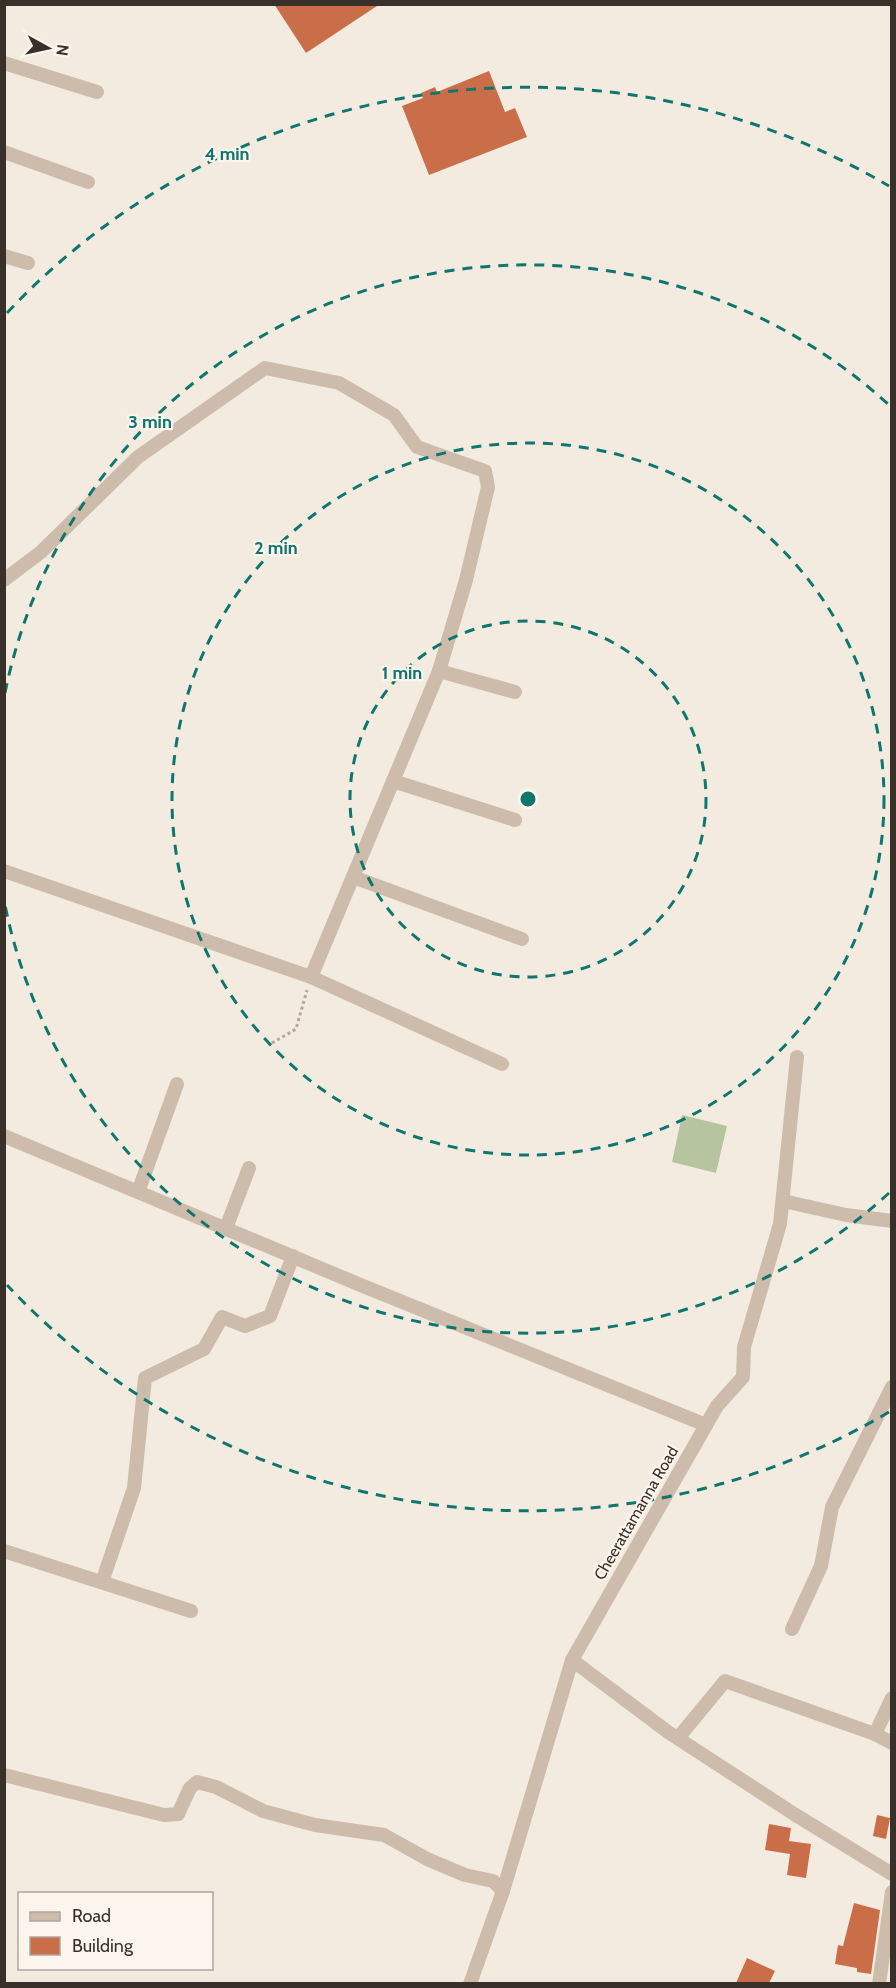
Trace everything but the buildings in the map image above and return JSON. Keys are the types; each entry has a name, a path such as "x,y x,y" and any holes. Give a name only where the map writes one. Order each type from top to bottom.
{"street":[{"path":"4,63 97,92"},
{"path":"4,152 88,182"},
{"path":"4,256 28,263"},
{"path":"4,580 41,552 138,457 265,368 339,383 394,415 417,447 485,471 488,488 466,580 439,671 311,977"},
{"path":"439,671 514,692"},
{"path":"393,781 515,820"},
{"path":"4,871 311,977 502,1064"},
{"path":"353,877 522,939"},
{"name":"Cheerattamanna Road","path":"470,1983 503,1891 572,1660 717,1406 743,1377 744,1347 780,1224 797,1057"},
{"path":"138,1191 177,1084"},
{"path":"4,1136 706,1425"},
{"path":"226,1228 249,1168"},
{"path":"783,1201 846,1215 891,1221"},
{"path":"102,1582 134,1488 145,1378 204,1349 222,1317 245,1326 270,1316 293,1256"},
{"path":"792,1629 821,1566 832,1507 891,1387"},
{"path":"4,1551 191,1611"},
{"path":"572,1660 678,1738 891,1874"},
{"path":"678,1738 725,1681 875,1734 891,1743"},
{"path":"875,1734 891,1698"},
{"path":"4,1775 164,1815 178,1814 190,1788 197,1782 216,1787 263,1811 315,1825 384,1835 427,1859 465,1875 493,1881 503,1891"},
{"path":"879,1983 888,1946 891,1892"}],"path":[{"path":"272,1043 296,1029 311,977"}],"green space":[{"path":"682,1115 727,1126 716,1173 672,1162"}]}
